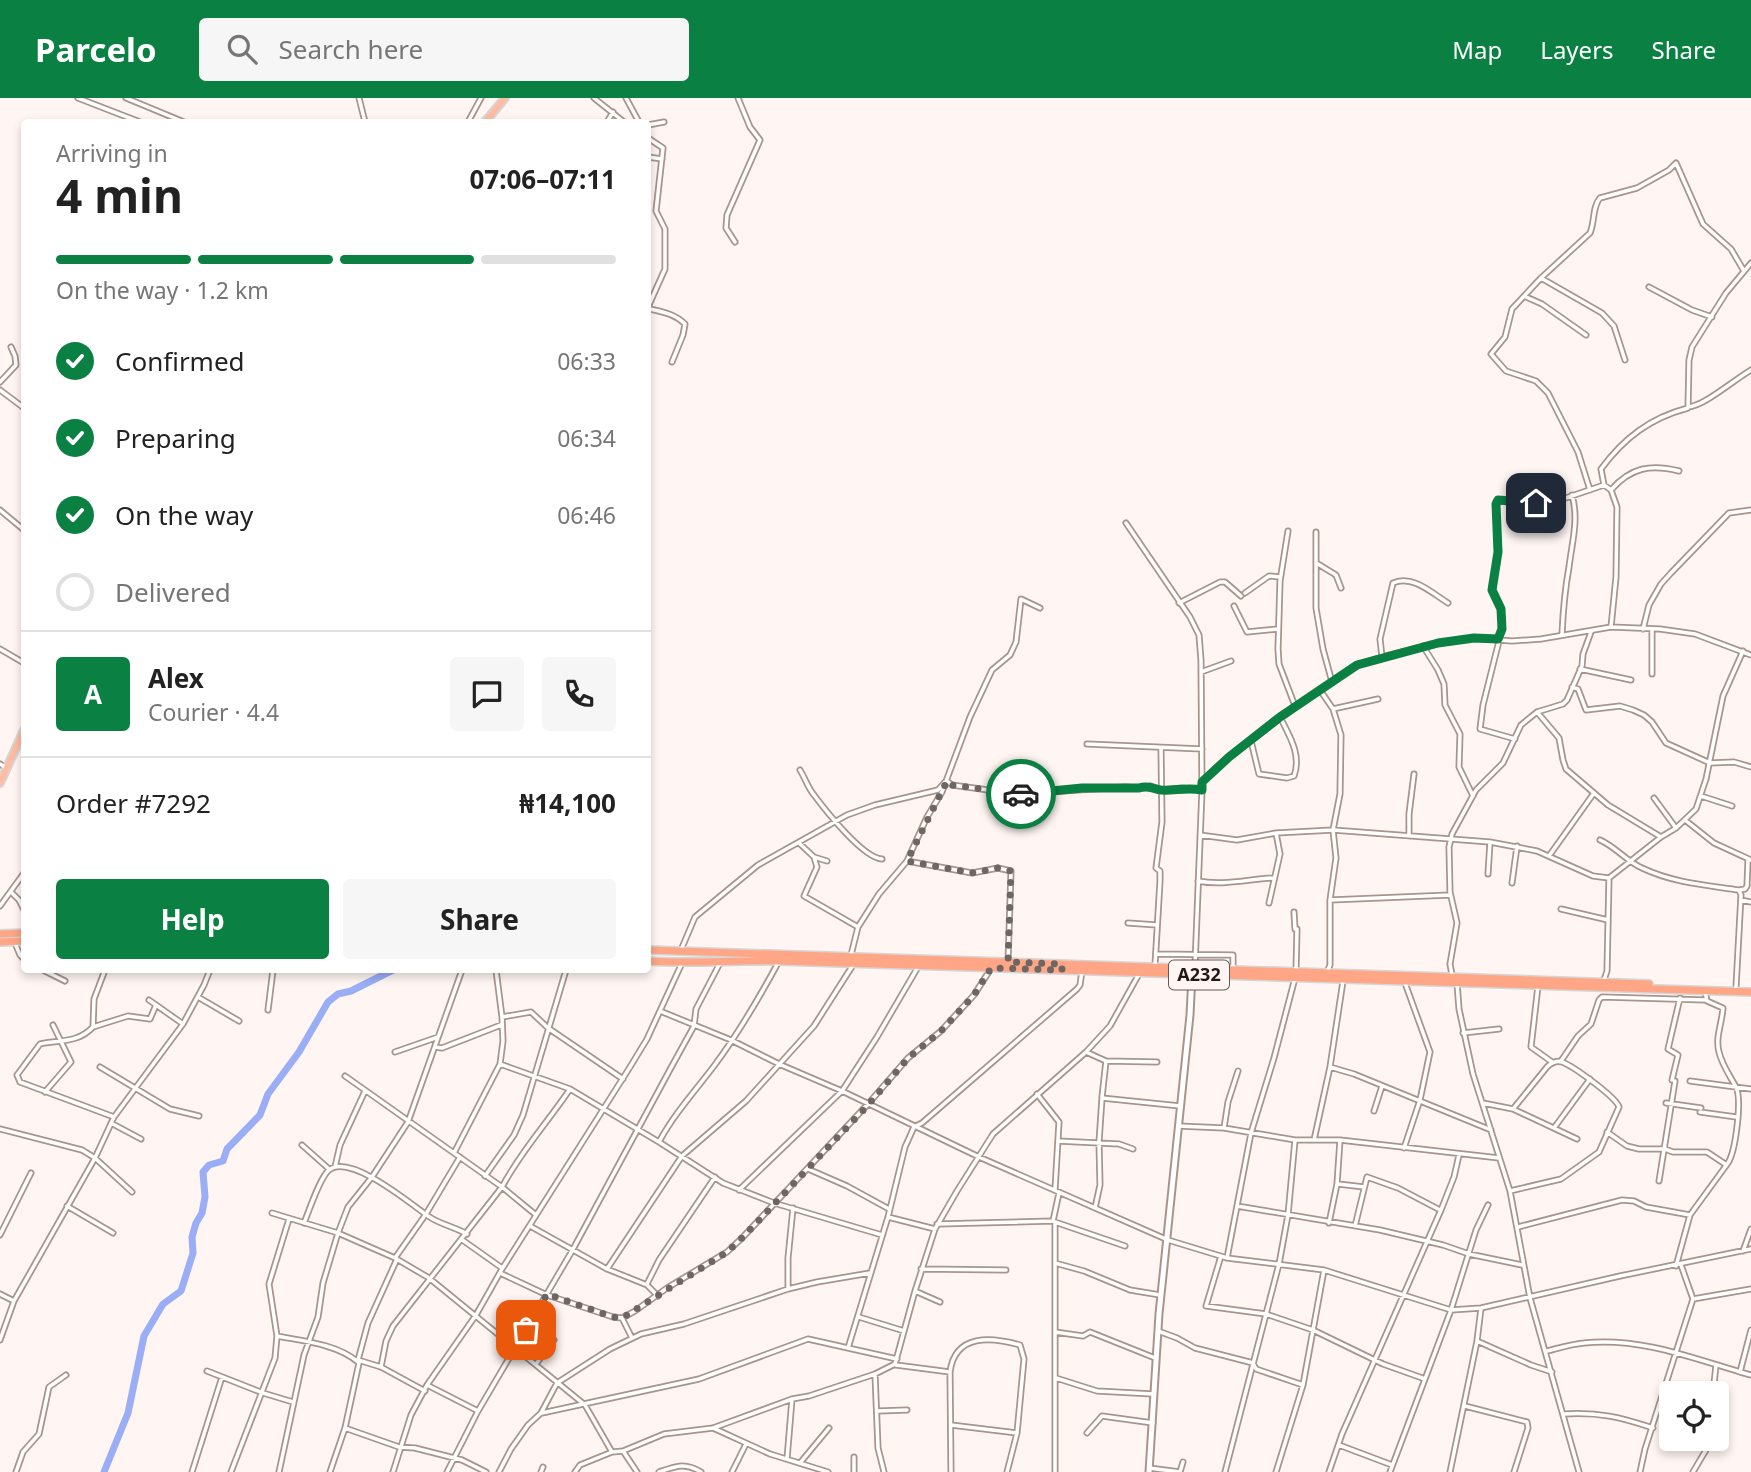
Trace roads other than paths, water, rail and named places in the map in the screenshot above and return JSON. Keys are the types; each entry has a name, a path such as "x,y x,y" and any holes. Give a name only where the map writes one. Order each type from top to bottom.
{"highway":[{"path":"0,934 21,933"},
{"path":"0,942 21,941"},
{"name":"A232","path":"651,950 991,968 1155,967 1194,972 1233,969 1404,981 1604,983 1683,991 1751,990"},
{"name":"A232","path":"651,961 682,963 835,959"},
{"name":"A232","path":"852,960 1008,962 1082,971 1296,974 1326,972 1661,993 1736,987 1751,990"}],"main road":[{"path":"488,119 505,98"},
{"path":"0,783 3,766 21,735"}],"street":[{"path":"79,98 132,119"},
{"path":"126,98 177,119"},
{"path":"359,98 364,119"},
{"path":"470,119 481,98"},
{"path":"594,98 621,119"},
{"path":"626,98 637,119"},
{"path":"735,243 726,228 727,215 760,140 750,127 738,98"},
{"path":"609,119 613,112"},
{"path":"651,124 664,122"},
{"path":"651,140 663,148 656,211 664,229 665,270 651,300"},
{"path":"651,158 662,159"},
{"path":"1590,490 1578,452 1548,393 1536,381 1506,370 1492,355 1505,337 1512,309 1590,233 1596,202 1600,198 1637,188 1669,170 1676,163 1703,224 1731,249 1745,272"},
{"path":"1688,407 1689,360 1692,347 1726,293 1751,263"},
{"path":"1541,278 1602,313 1614,326 1625,360"},
{"path":"1649,287 1692,310 1712,317"},
{"path":"1524,296 1542,304 1586,335"},
{"path":"651,310 678,317 685,324 672,362"},
{"path":"11,347 16,365 1,387 21,405"},
{"path":"1611,627 1616,577 1617,518 1615,496 1604,485 1601,469 1617,447 1631,436 1672,411 1704,403 1751,370"},
{"path":"1611,490 1618,482 1642,468 1663,466 1679,471"},
{"path":"1516,739 1480,729 1483,705 1502,629 1501,609 1492,590 1498,552 1496,504 1498,500 1548,504 1604,485"},
{"path":"1562,634 1575,535 1576,508 1572,495"},
{"path":"0,510 21,528"},
{"path":"1642,629 1649,605 1671,573 1729,513 1751,510"},
{"path":"1126,523 1199,635 1202,790 1196,955 1155,1358 1149,1470 1180,1472 1183,1462"},
{"path":"1288,531 1280,577 1279,664 1295,706"},
{"path":"1316,532 1317,608 1323,649 1332,681"},
{"path":"1318,564 1336,575 1341,587"},
{"path":"1179,603 1220,582 1225,582 1243,594 1269,576 1280,577"},
{"path":"1382,657 1380,639 1393,583 1405,580 1417,584 1448,603"},
{"path":"607,1269 682,1156 746,1101 814,1026 835,996 852,960 858,927 879,894 907,861 947,781 970,718 992,670 1010,655 1016,642 1021,598 1040,608"},
{"path":"1234,606 1247,632 1278,629"},
{"path":"1202,782 1280,717 1357,665 1423,646 1474,638 1541,639 1611,627 1695,634 1751,655"},
{"path":"1652,629 1652,674"},
{"path":"1579,1472 1530,1298 1510,1191 1473,1074 1464,1033 1450,964 1457,923 1450,895 1449,847 1452,834 1476,790 1503,763 1521,725 1537,712 1563,704 1580,669 1591,632"},
{"path":"1423,646 1444,684 1445,705 1460,734 1459,767 1473,796"},
{"path":"0,649 21,661"},
{"path":"1200,835 1237,840 1276,833 1333,830 1490,842 1517,846 1549,856 1593,876 1609,878 1676,828 1696,809 1710,763 1723,696 1743,651"},
{"path":"1201,672 1231,661"},
{"path":"1580,669 1631,680"},
{"path":"1572,687 1578,689 1586,710 1620,706 1633,710 1652,722 1660,738 1666,743 1710,763 1734,762 1751,767"},
{"path":"1320,690 1334,709 1341,735 1340,794 1333,830 1336,859 1331,900 1330,965 1326,972"},
{"path":"1334,709 1378,699"},
{"path":"1537,712 1559,738 1566,769 1608,805 1661,837"},
{"path":"1251,741 1259,774 1287,778 1294,776 1295,747 1280,717"},
{"path":"1087,744 1202,749"},
{"path":"1155,967 1160,871 1156,868 1156,861 1162,822 1161,748"},
{"path":"800,771 813,795 856,845 876,859 882,859"},
{"path":"1409,835 1414,775"},
{"path":"947,781 952,785 1017,794 1082,788 1151,786 1162,790 1202,790"},
{"path":"681,951 695,917 758,865 847,815 875,805 940,791"},
{"path":"1549,856 1594,793"},
{"path":"1701,796 1732,806"},
{"path":"1654,798 1676,828"},
{"path":"1601,840 1612,845 1631,862 1670,880 1689,885 1745,889 1750,860 1714,843 1685,820"},
{"path":"1269,904 1280,854 1276,833"},
{"path":"1488,874 1490,842"},
{"path":"799,843 814,857 827,861"},
{"path":"1512,883 1517,846"},
{"path":"814,857 817,867 804,896 858,927"},
{"path":"907,861 972,873 998,868 1011,871 1008,962"},
{"path":"0,906 21,878"},
{"path":"1198,881 1220,884 1235,880 1274,878"},
{"path":"1604,983 1607,971 1609,878"},
{"path":"1736,987 1741,900 1739,890"},
{"path":"13,891 21,905"},
{"path":"1331,900 1450,895"},
{"path":"1741,900 1751,902"},
{"path":"1561,909 1608,920"},
{"path":"1227,1258 1251,1133 1296,974 1294,912"},
{"path":"1128,923 1157,925"},
{"path":"15,941 21,956"},
{"path":"1157,954 1233,955 1233,969"},
{"path":"447,1472 478,1411 572,1251 694,1026 696,1009 722,960"},
{"path":"660,1142 667,1128 750,1012 779,961"},
{"path":"393,1472 411,1415 426,1388 476,1315 647,1040 682,963"},
{"path":"739,1190 842,1091 919,965"},
{"path":"461,1238 501,1271 547,1294 622,1318 727,1252 869,1104 908,1058 941,1031 974,995 991,968"},
{"path":"848,1348 888,1217 905,1147 914,1127 922,1123 1077,989 1082,971"},
{"path":"575,1472 580,1465 664,1434 713,1428 792,1399 875,1374 896,1362 921,1269 937,1224 993,1134 1086,1052 1110,1026 1139,972"},
{"path":"49,973 65,981"},
{"path":"93,1027 94,999 105,973"},
{"path":"0,1340 14,1301 95,1158 114,1117 183,1024 209,973"},
{"path":"268,1010 273,973"},
{"path":"279,1472 293,1402 318,1317 323,1283 338,1233 348,1207 372,1177 408,1122 461,973"},
{"path":"454,1153 500,1065 503,1041 496,973"},
{"path":"485,1176 514,1135 523,1115 565,973"},
{"path":"1314,1140 1330,1067 1343,978"},
{"path":"1404,981 1430,1052 1420,1100 1404,1149"},
{"path":"1510,1191 1561,1179 1599,1152 1619,1103 1590,1079 1561,1061 1552,1062 1531,1047 1538,986"},
{"path":"1705,990 1706,1000"},
{"path":"1640,1472 1693,1299 1679,1265 1690,1215 1733,1155 1737,1139 1737,1088 1719,1053 1717,1043 1723,1008 1683,991 1668,1049 1678,1055 1659,1181"},
{"path":"1561,1061 1578,1036 1591,1024 1602,997 1661,993"},
{"path":"198,997 239,1021"},
{"path":"149,1000 183,1024"},
{"path":"114,1117 20,1082 17,1073 37,1046 78,1039 93,1027 128,1016 150,1019 156,1005"},
{"path":"660,1011 731,1040 979,1157 1168,1240 1227,1258 1324,1270 1451,1310 1481,1308 1751,1249"},
{"path":"502,1017 531,1012 548,1028 623,1079"},
{"path":"45,1092 71,1062 53,1025"},
{"path":"435,1047 442,1048 501,1025"},
{"path":"1464,1033 1499,1029"},
{"path":"395,1052 438,1037"},
{"path":"1086,1052 1105,1061 1157,1062"},
{"path":"1095,1208 1100,1185 1099,1142 1105,1061"},
{"path":"1513,1109 1552,1062"},
{"path":"500,1065 570,1089 660,1142 723,1184 774,1203 881,1235"},
{"path":"100,1067 170,1109 199,1116"},
{"path":"1330,1067 1354,1074 1492,1130"},
{"path":"1224,1128 1228,1102 1238,1071"},
{"path":"345,1076 502,1187 536,1215"},
{"path":"1553,1128 1590,1079"},
{"path":"1690,1082 1751,1089"},
{"path":"1374,1111 1382,1086"},
{"path":"382,1367 386,1341 393,1326 461,1238 467,1234 502,1187 515,1161 542,1130 570,1089"},
{"path":"335,1167 341,1145 365,1090"},
{"path":"1037,1094 1059,1122 1054,1222 1055,1472"},
{"path":"1102,1098 1180,1106"},
{"path":"1483,1103 1513,1109 1577,1139"},
{"path":"1669,1104 1737,1117"},
{"path":"111,1123 141,1139"},
{"path":"1178,1126 1224,1128 1295,1140 1340,1140 1499,1158"},
{"path":"0,1129 82,1150 95,1158 132,1192"},
{"path":"1607,1132 1627,1146 1673,1152 1707,1152 1725,1164"},
{"path":"1225,1472 1279,1264 1288,1215 1295,1140"},
{"path":"1329,1223 1337,1184 1340,1140"},
{"path":"1058,1141 1119,1144 1133,1149"},
{"path":"302,1144 329,1169"},
{"path":"1329,1472 1374,1360 1441,1210 1459,1155"},
{"path":"330,1472 345,1428 368,1323 396,1259 460,1157"},
{"path":"304,1223 329,1169 335,1167 372,1177 426,1214 467,1234"},
{"path":"808,1169 889,1209"},
{"path":"0,1235 31,1173"},
{"path":"646,1285 659,1260 715,1177"},
{"path":"1354,1226 1367,1177 1441,1210"},
{"path":"1337,1184 1364,1187"},
{"path":"1518,1227 1622,1200 1690,1215"},
{"path":"1390,1472 1451,1310 1476,1230 1488,1205"},
{"path":"66,1206 113,1233"},
{"path":"1237,1206 1427,1241 1469,1254 1522,1265"},
{"path":"788,1289 793,1208"},
{"path":"272,1213 338,1233 396,1259 429,1278 585,1405 612,1452"},
{"path":"888,1217 935,1230"},
{"path":"231,1472 275,1358 277,1336 269,1284 289,1219"},
{"path":"937,1224 1054,1222 1125,1246"},
{"path":"530,1226 607,1269 646,1285 657,1296"},
{"path":"1744,1251 1751,1229"},
{"path":"1221,1256 1206,1306 1266,1314 1313,1330 1374,1360 1425,1379"},
{"path":"1055,1263 1084,1271 1130,1290 1161,1295"},
{"path":"921,1269 1006,1270"},
{"path":"1276,1472 1303,1385 1324,1270"},
{"path":"499,1472 528,1425 541,1413 557,1383 632,1338 716,1314 788,1289 870,1273"},
{"path":"1693,1299 1751,1289"},
{"path":"915,1291 940,1302"},
{"path":"0,1294 14,1301"},
{"path":"1450,1472 1465,1406 1481,1308"},
{"path":"859,1317 904,1331"},
{"path":"622,1318 632,1338"},
{"path":"1740,1372 1751,1330"},
{"path":"1158,1331 1195,1348 1253,1363 1256,1369 1303,1385"},
{"path":"1055,1332 1083,1336 1090,1332 1155,1358"},
{"path":"277,1336 309,1342 350,1356 359,1362 382,1367 478,1411"},
{"path":"951,1472 950,1372 955,1355 961,1348 983,1338 1020,1345 1024,1359 1017,1433 1007,1472"},
{"path":"541,1413 699,1380 808,1339 896,1362 950,1372"},
{"path":"536,1364 554,1340"},
{"path":"1477,1341 1552,1372"},
{"path":"1546,1351 1583,1343 1610,1342 1676,1352 1751,1375"},
{"path":"350,1356 360,1354"},
{"path":"1714,1381 1716,1365"},
{"path":"207,1371 293,1402"},
{"path":"875,1374 878,1448 884,1472"},
{"path":"16,1472 23,1452 39,1434 49,1388 57,1379 66,1375"},
{"path":"192,1472 222,1377"},
{"path":"1056,1378 1097,1391 1153,1394"},
{"path":"788,1460 792,1399"},
{"path":"1465,1406 1527,1422 1526,1436 1514,1472"},
{"path":"877,1410 907,1410"},
{"path":"1564,1415 1613,1415 1653,1428"},
{"path":"1087,1433 1102,1416 1153,1423"},
{"path":"950,1424 1017,1433"},
{"path":"345,1428 399,1447 415,1448 462,1460 486,1472"},
{"path":"713,1428 746,1444 828,1472"},
{"path":"800,1463 829,1428"},
{"path":"732,1472 746,1444"},
{"path":"1339,1445 1393,1466"},
{"path":"623,1451 636,1472"},
{"path":"1693,1472 1705,1451"},
{"path":"854,1457 854,1472"},
{"path":"659,1472 691,1465 701,1472"}],"waterway":[{"path":"104,1472 128,1413 144,1336 163,1304 181,1291 193,1253 192,1237 205,1197 203,1172 209,1165 223,1161 227,1149 260,1115 268,1094 299,1052 328,1002 338,994 351,991 387,973"}]}
